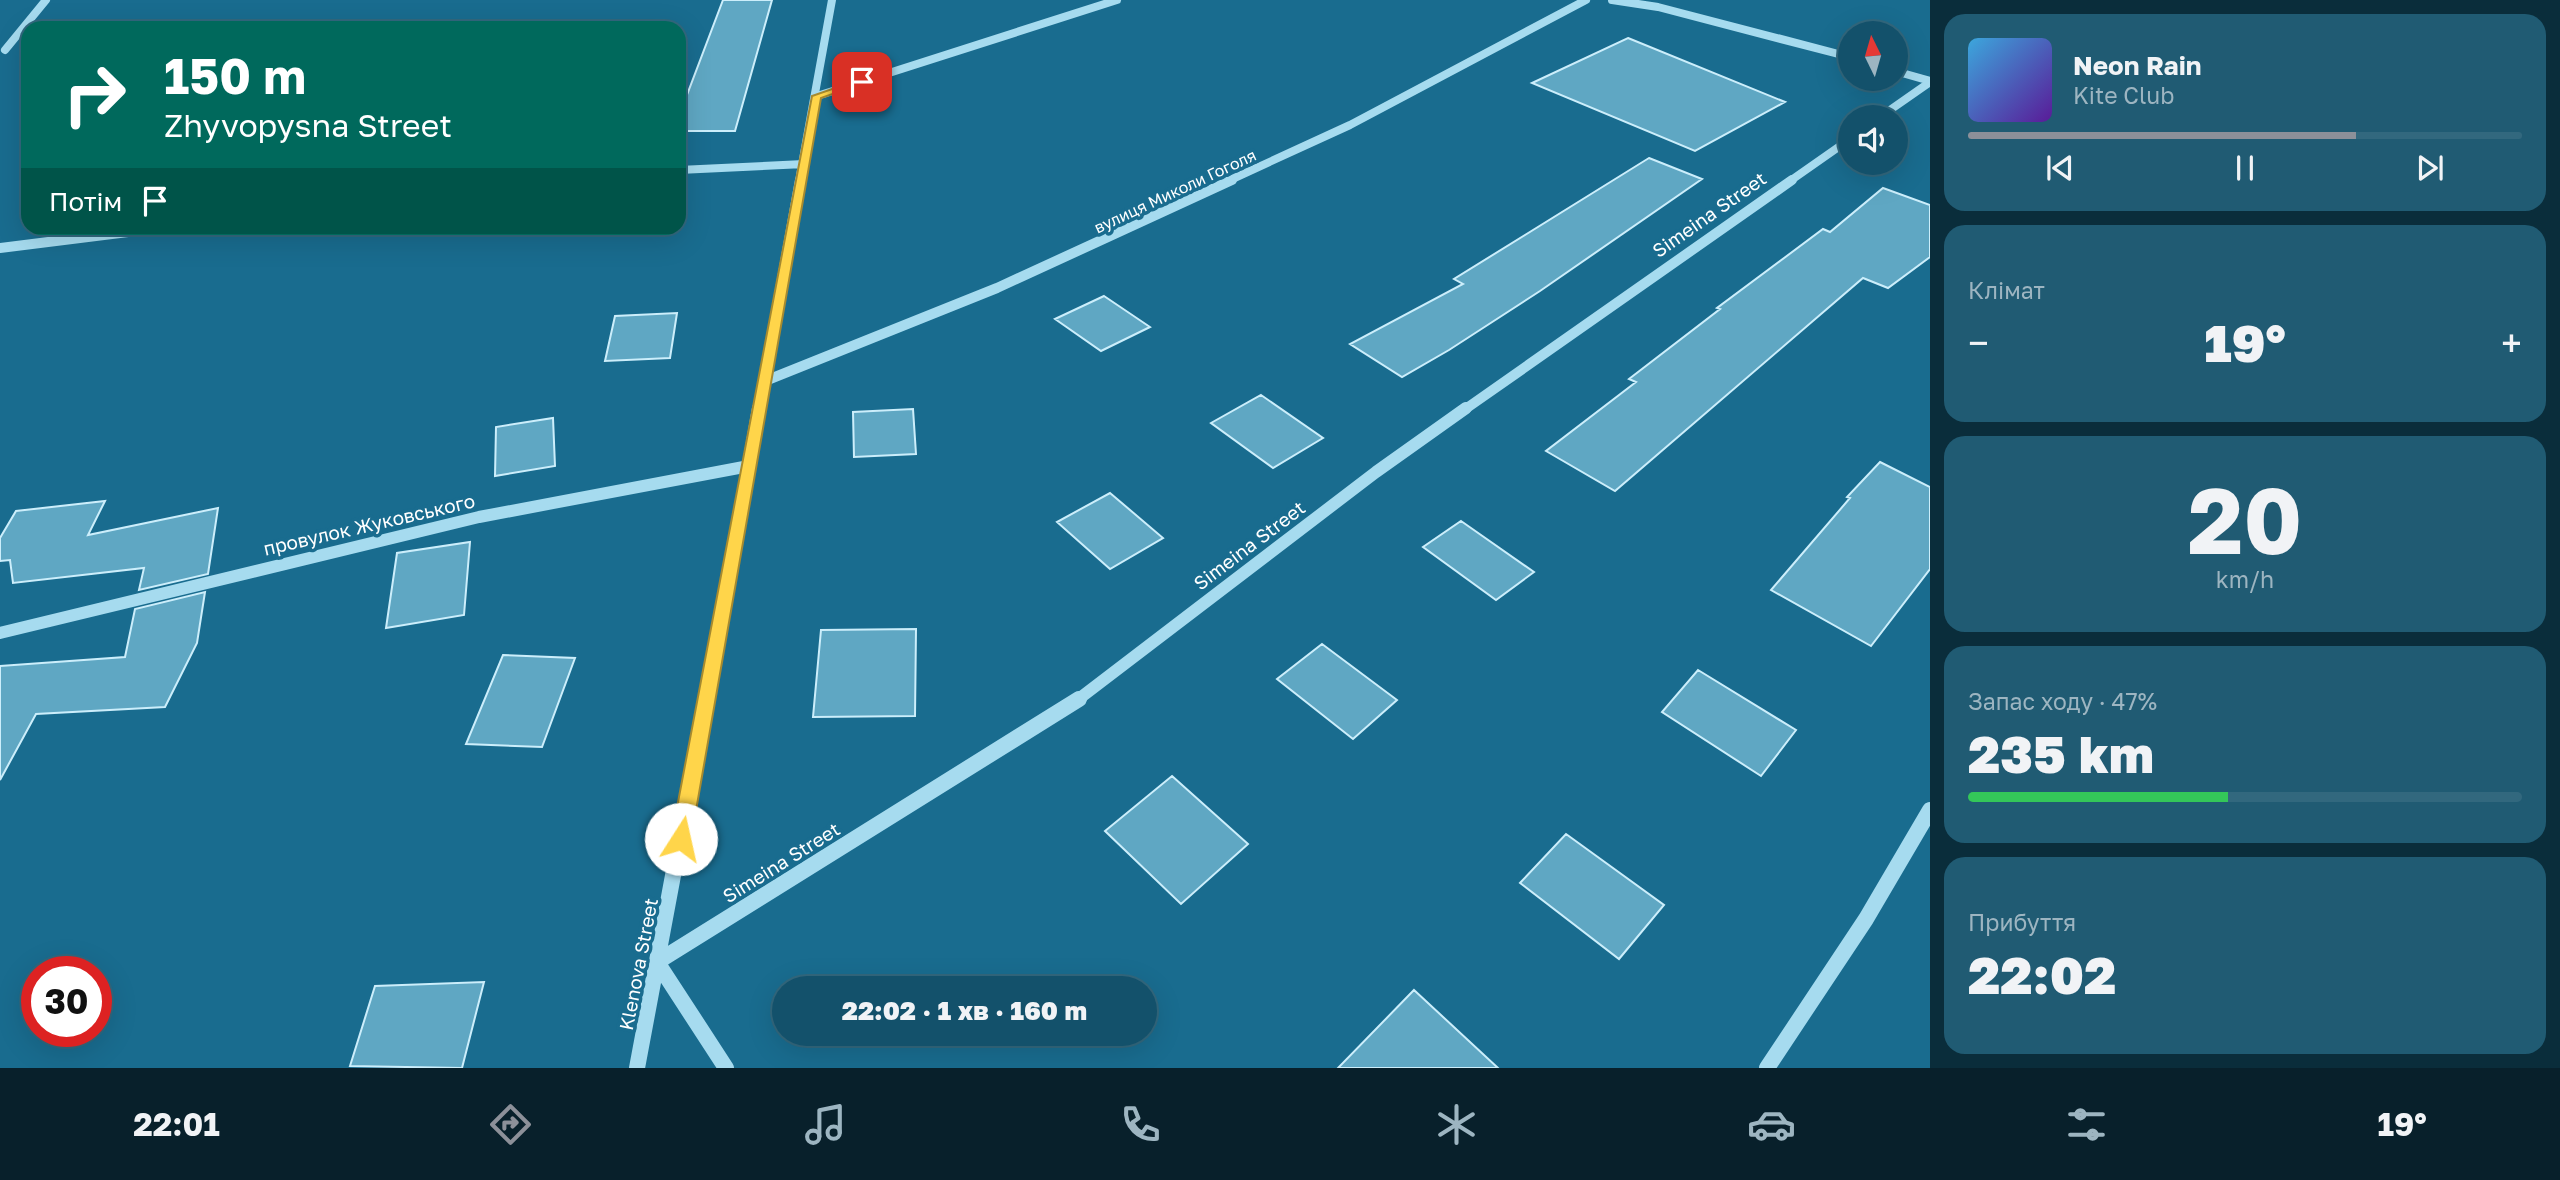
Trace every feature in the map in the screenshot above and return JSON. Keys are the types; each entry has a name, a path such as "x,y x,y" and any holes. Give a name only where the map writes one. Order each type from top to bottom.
{"street":[{"path":"29,21 46,0"},
{"name":"Klenova Street","path":"637,1068 765,381 832,0"},
{"path":"817,96 1117,0"},
{"name":"вулиця Миколи Гоголя","path":"765,381 997,288 1338,131 1586,0"},
{"path":"1612,0 1658,7 1838,54"},
{"path":"5,50 21,30"},
{"path":"1908,75 1930,81"},
{"path":"1897,105 1930,81"},
{"name":"Simeina Street","path":"657,962 1080,698 1376,472 1838,147"},
{"path":"686,170 804,164"},
{"path":"0,248 104,235"},
{"name":"провулок Жуковського","path":"0,633 480,517 749,466"},
{"path":"1766,1068 1866,919 1930,810"},
{"path":"657,962 726,1068"}],"building":[{"path":"723,0 772,0 735,131 686,131 686,98"},
{"path":"1628,38 1785,102 1695,151 1532,83"},
{"path":"1649,158 1702,179 1449,350 1402,377 1350,344 1463,284 1454,279"},
{"path":"1883,188 1930,205 1930,257 1888,288 1863,278 1615,491 1546,451 1636,382 1629,379 1720,309 1717,308 1823,229 1830,232"},
{"path":"1104,296 1150,327 1101,351 1055,319"},
{"path":"677,313 670,358 605,361 615,316"},
{"path":"1261,395 1323,438 1273,468 1211,423"},
{"path":"913,409 916,454 854,457 853,412"},
{"path":"553,418 555,466 495,476 496,427"},
{"path":"1880,462 1930,487 1930,569 1871,646 1771,590 1850,498 1847,497"},
{"path":"1110,493 1163,538 1110,569 1057,522"},
{"path":"105,501 88,535 218,508 208,574 139,590 144,568 13,583 10,560 0,561 0,538 16,511"},
{"path":"1461,521 1534,572 1496,600 1423,547"},
{"path":"470,542 464,615 386,628 397,553"},
{"path":"205,592 197,643 165,707 36,714 0,780 0,666 125,657 135,609"},
{"path":"916,629 915,716 813,717 821,630"},
{"path":"1322,644 1397,700 1353,739 1277,679"},
{"path":"503,655 575,658 542,747 466,744"},
{"path":"1698,670 1796,730 1761,776 1662,712"},
{"path":"1172,776 1248,844 1181,904 1105,831"},
{"path":"1566,834 1664,905 1619,959 1520,883"},
{"path":"484,982 462,1068 350,1066 375,986"},
{"path":"1414,990 1498,1068 1338,1068"}],"route":[{"path":"681,839 817,96 862,82"}]}
